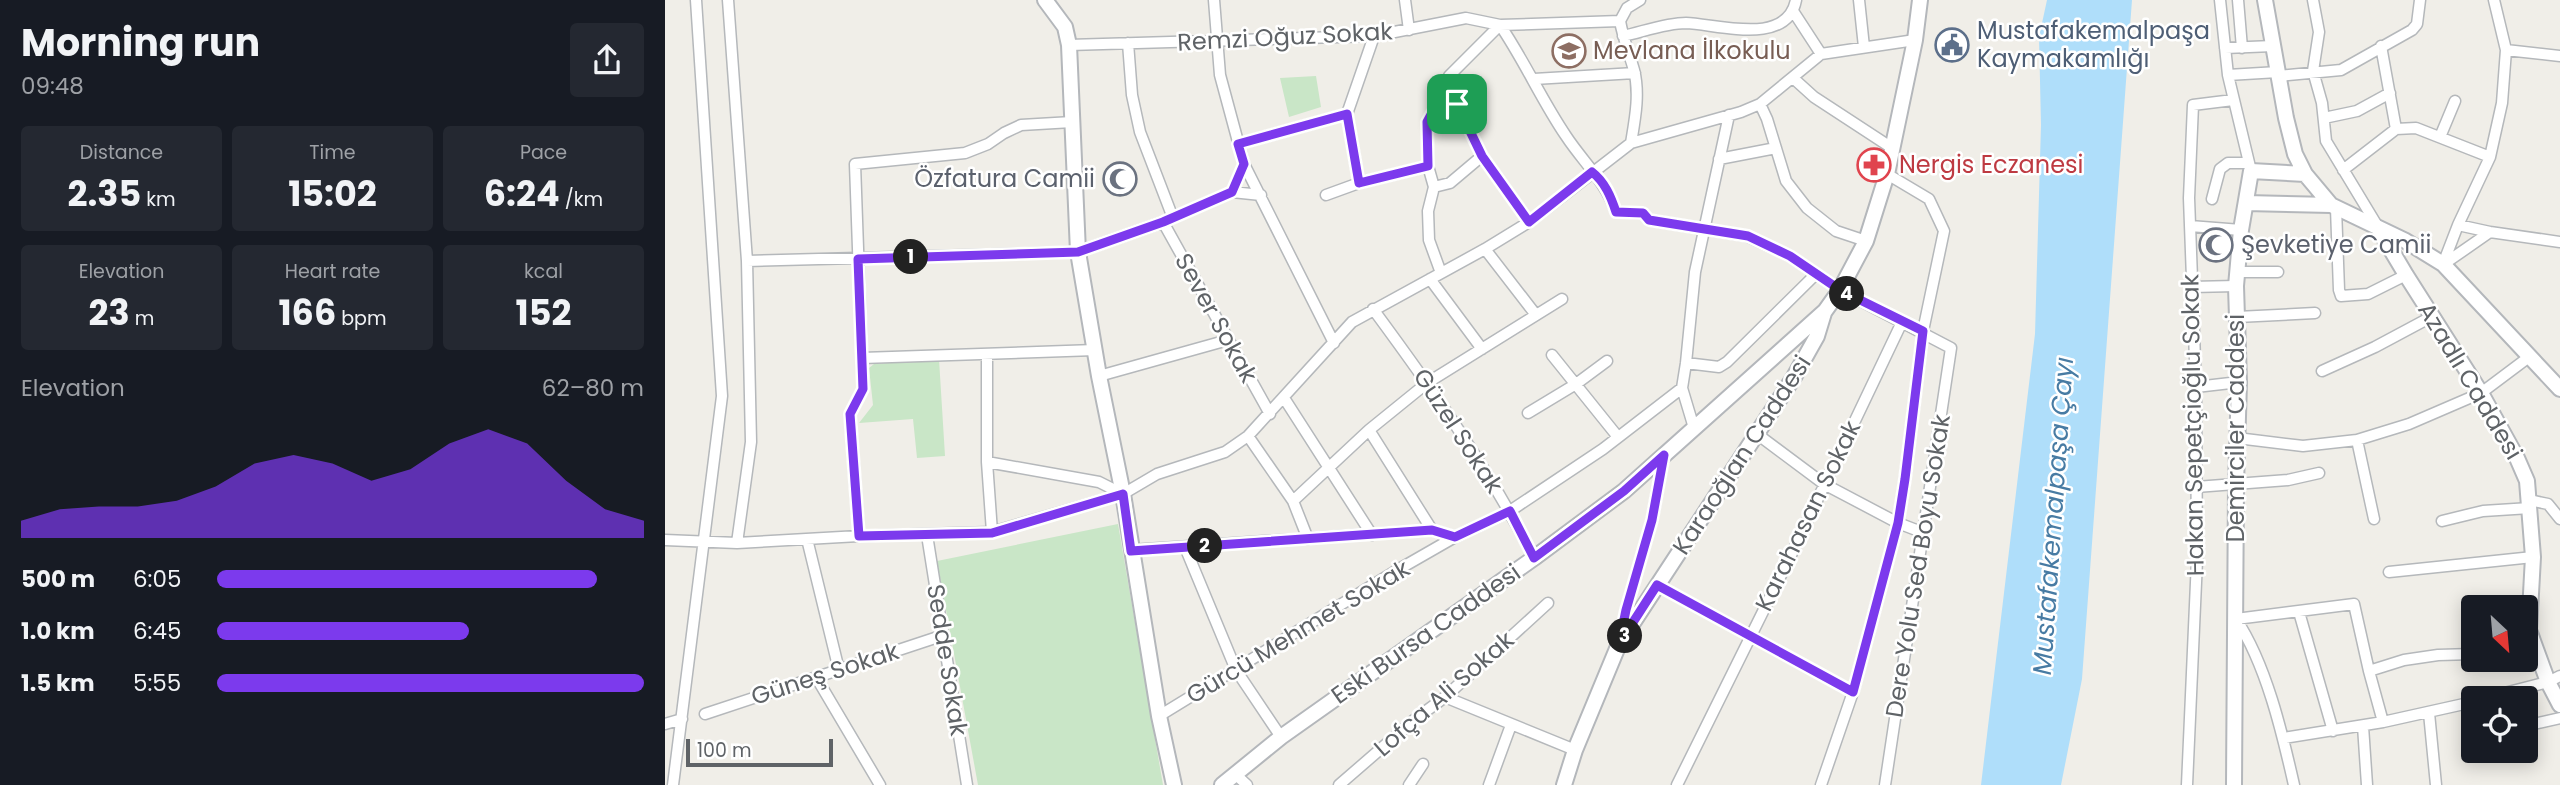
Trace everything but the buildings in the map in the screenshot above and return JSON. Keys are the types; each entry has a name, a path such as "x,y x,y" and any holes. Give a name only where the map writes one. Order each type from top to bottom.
{"street":[{"path":"674,785 722,396 696,0"},
{"path":"728,0 747,261 751,442 737,543"},
{"path":"1045,0 1065,27 1069,45 1078,252 1123,494 1159,716 1174,785"},
{"path":"1215,0 1220,75 1244,164 1334,343"},
{"path":"1405,0 1409,30"},
{"path":"1631,142 1637,111 1635,73 1620,21 1624,4 1640,0"},
{"path":"1859,0 1864,47"},
{"name":"Eski Bursa Caddesi","path":"1222,785 1281,737 1624,491 1825,311 1840,290 1866,241 1887,174 1915,40 1920,0"},
{"name":"Demirciler Caddesi","path":"2220,0 2228,75 2250,167 2237,279 2239,382 2234,785"},
{"path":"2238,0 2242,48"},
{"path":"2265,0 2295,154 2305,174 2334,206 2404,240 2443,264 2560,389"},
{"path":"2313,0 2319,32 2313,71 2324,118 2326,141 2378,228"},
{"path":"2228,75 2341,69 2412,30 2417,24 2420,0"},
{"path":"2443,264 2490,157 2502,103 2506,50 2494,0"},
{"path":"1623,36 1684,23 1749,31 1776,25 1795,5 1821,54"},
{"name":"Remzi Oğuz Sokak","path":"1069,45 1374,36 1466,18 1500,25 1620,21"},
{"path":"1441,273 1429,240 1428,211 1434,187 1428,166 1427,122 1449,76 1500,25 1565,135 1592,172 1600,178 1616,212 1643,213 1649,220 1748,236 1790,256 1840,290 1923,331"},
{"path":"1359,183 1347,114 1374,36"},
{"path":"665,540 737,543 859,536 992,533 1123,494 1157,474 1225,452 1248,436 1270,414 1352,322 1529,222 1631,142 1760,104 1821,54 1915,40"},
{"name":"Sever Sokak","path":"1128,43 1132,95 1140,132 1168,220 1228,340 1270,414"},
{"path":"2225,48 2273,46"},
{"path":"2381,47 2396,129"},
{"path":"2506,50 2560,56"},
{"path":"1534,79 1635,73"},
{"path":"1793,78 1814,97 1892,148"},
{"path":"1444,91 1457,104 1482,156 1529,222"},
{"path":"2324,118 2357,111 2390,93"},
{"name":"Hakan Sepetçioğlu Sokak","path":"2187,785 2197,560 2196,387 2190,226 2193,105 2233,100"},
{"path":"2440,137 2455,100"},
{"path":"1760,104 1786,181 1807,208 1836,231 1866,241"},
{"path":"1238,144 1347,114"},
{"path":"1694,428 1682,388 1695,272 1729,115"},
{"path":"859,536 850,414 863,389 855,164 965,153 988,144 1021,125 1072,122"},
{"path":"2343,170 2396,129 2416,128 2490,157"},
{"path":"1719,159 1776,148"},
{"path":"1434,187 1450,183 1482,156"},
{"path":"2212,199 2220,169 2228,163 2305,174"},
{"path":"1232,192 1244,164"},
{"path":"1326,195 1359,183 1428,166"},
{"path":"1821,785 1853,692 1898,523 1923,331 1944,231 1929,199 1887,174"},
{"path":"747,261 1078,252 1168,220 1232,192 1261,195"},
{"path":"2246,203 2334,206"},
{"path":"2334,206 2341,296 2368,294 2406,275"},
{"path":"2458,225 2560,242"},
{"path":"2190,226 2241,230"},
{"name":"Azadlı Caddesi","path":"2378,228 2481,393 2517,458 2526,481 2530,504 2533,557 2530,595"},
{"path":"2443,264 2490,232"},
{"path":"1485,249 1536,315"},
{"path":"2191,287 2278,272"},
{"path":"1686,363 1719,367 1727,362 1816,274"},
{"path":"1430,279 1482,349"},
{"path":"1293,501 1369,430 1427,383 1562,299"},
{"name":"Güzel Sokak","path":"1374,309 1461,431 1510,511 1534,558"},
{"name":"Karaoğlan Caddesi","path":"1565,785 1575,750 1619,644 1757,435 1817,336 1825,311"},
{"path":"2237,317 2315,313"},
{"path":"2322,372 2433,316"},
{"name":"Karahasan Sokak","path":"1677,785 1902,322"},
{"name":"Dere Yolu Sed Boyu Sokak","path":"1885,785 1951,348 1923,331"},
{"path":"1099,376 1228,340"},
{"path":"862,358 1095,350"},
{"path":"987,354 992,533"},
{"path":"1552,355 1618,437"},
{"path":"2238,438 2303,446 2357,440 2409,424 2481,393 2529,357"},
{"path":"1528,413 1576,384 1607,361"},
{"path":"2545,373 2560,374"},
{"path":"2196,387 2239,382"},
{"name":"Gürcü Mehmet Sokak","path":"1159,716 1394,572 1455,537 1510,511 1618,437 1682,388"},
{"path":"1284,398 1372,535"},
{"path":"1369,430 1432,530"},
{"path":"1757,435 1824,484 1898,523 1924,533"},
{"path":"1248,436 1293,501 1308,540"},
{"path":"2357,440 2374,519"},
{"path":"1619,644 1652,520 1664,455"},
{"path":"988,462 1099,482 1123,494"},
{"path":"2196,487 2288,480 2319,473"},
{"path":"2442,520 2530,504 2548,504 2560,519"},
{"path":"1131,551 1432,530 1455,537"},
{"name":"Sedde Sokak","path":"927,536 967,785"},
{"path":"807,539 839,670"},
{"path":"1185,547 1236,670 1281,737"},
{"path":"2389,572 2533,557"},
{"path":"1657,585 1853,692"},
{"name":"Lofça Ali Sokak","path":"1339,785 1414,720 1445,697 1548,603"},
{"path":"2294,785 2284,738 2249,639 2236,619 2354,604 2368,671 2383,722"},
{"path":"2299,612 2333,731"},
{"name":"Güneş Sokak","path":"705,714 944,635"},
{"name":"Azadlı Caddesi","path":"2538,651 2554,679 2560,705"},
{"path":"2368,671 2404,660 2461,654"},
{"path":"816,677 880,785"},
{"path":"2529,686 2554,679"},
{"path":"1445,697 1575,750"},
{"path":"2284,738 2363,726 2461,705"},
{"path":"2429,713 2436,785"},
{"path":"2538,723 2560,718"},
{"path":"665,724 682,719"},
{"path":"1489,785 1511,725"},
{"path":"2363,726 2367,785"},
{"path":"1409,785 1423,764"},
{"path":"1235,774 1247,785"}],"green space":[{"path":"1316,76 1321,107 1289,117 1280,78"},
{"path":"939,359 945,456 917,458 913,419 859,423 873,405 869,368 874,364"},
{"path":"1118,524 1163,785 978,785 937,561"}],"water":[{"name":"Mustafakemalpaşa Çayı","path":"2047,0 2132,0 2082,679 2061,785 1981,785 2035,334 2041,125 2039,37"}],"place":[{"name":"Mustafakemalpaşa Kaymakamlığı","path":"1952,45"},
{"name":"Mevlana İlkokulu","path":"1569,51"},
{"name":"Nergis Eczanesi","path":"1874,165"},
{"name":"Özfatura Camii","path":"1120,179"},
{"name":"Şevketiye Camii","path":"2216,245"}],"route":[{"path":"1444,91 1457,104 1482,156 1529,222 1592,172 1600,178 1616,212 1643,213 1649,220 1748,236 1790,256 1840,290 1923,331 1898,523 1853,692 1657,585 1619,644 1652,520 1664,455 1624,491 1534,558 1510,511 1455,537 1432,530 1131,551 1123,494 992,533 859,536 850,414 863,389 858,259 1078,252 1163,222 1232,192 1244,164 1238,144 1347,114 1359,183 1428,166 1427,122 1444,91"}]}
